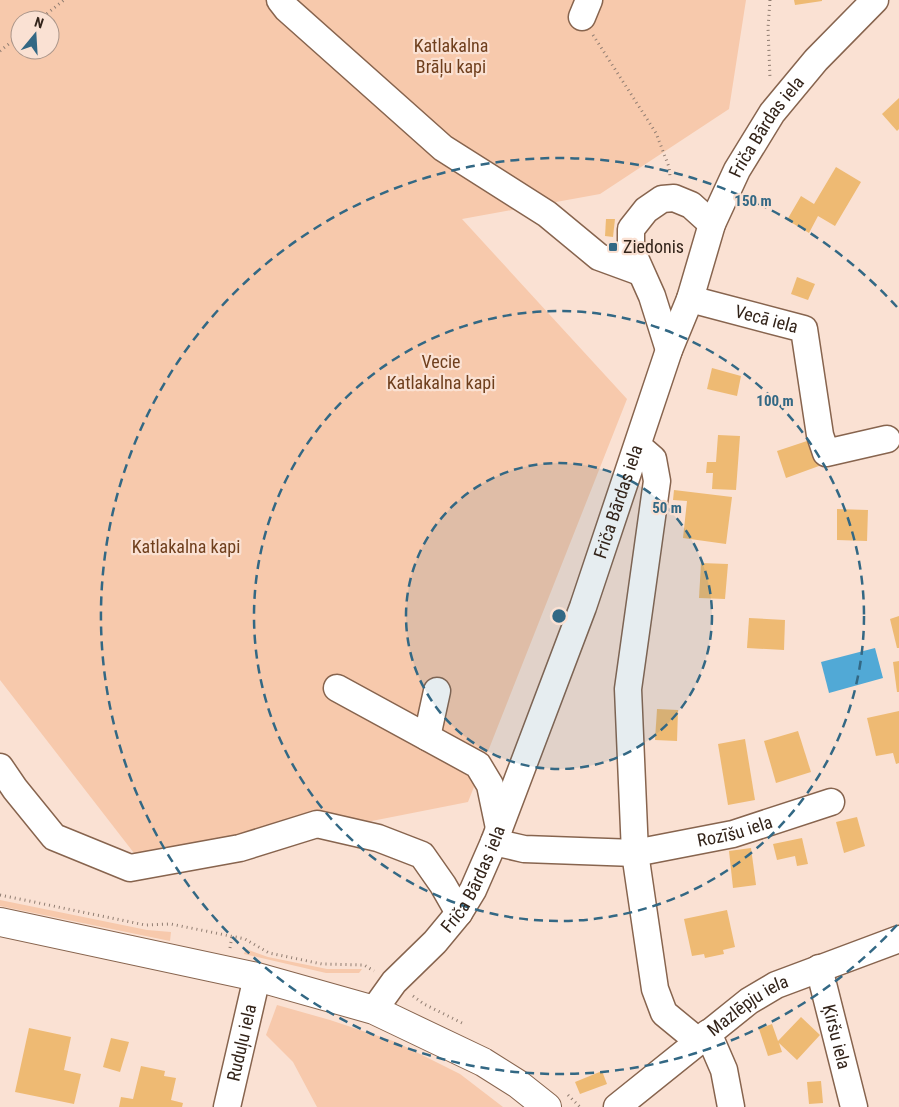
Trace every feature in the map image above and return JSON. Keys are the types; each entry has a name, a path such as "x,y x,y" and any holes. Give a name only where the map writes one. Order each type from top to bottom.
{"main road":[{"path":"0,922 257,977 374,1010 483,1062 518,1084 547,1107"}],"street":[{"path":"280,0 287,9 443,148 547,214 599,258 640,272"},
{"name":"Friča Bārdas iela","path":"374,1010 394,982 435,942 459,913 473,890 496,835 583,607 669,350 690,299 712,224 737,170 772,113 816,60 874,0"},
{"path":"669,350 652,296 631,249 631,229 646,210 662,200 674,198 692,205 712,224"},
{"name":"Vecā iela","path":"690,299 804,329 820,435 826,453 887,440"},
{"path":"638,446 653,460 656,482 628,689 635,853 654,990 664,1013 703,1037 724,1070 731,1107"},
{"path":"337,688 478,765 490,785 496,835"},
{"path":"427,737 436,691"},
{"path":"0,767 15,789 54,837 130,868 240,848 317,824 378,838 422,854 459,913"},
{"name":"Rozīšu iela","path":"496,835 524,849 635,853 733,834 831,802"},
{"name":"Mazlēpju iela","path":"617,1107 749,1001 776,985 899,939"},
{"name":"Ķiršu iela","path":"819,968 854,1107"},
{"name":"Ruduļu iela","path":"227,1107 257,977"}],"path":[{"path":"52,10 64,0"},
{"path":"770,0 768,28 772,113"},
{"path":"586,9 656,133 669,167 674,198"},
{"path":"0,51 10,43"},
{"path":"230,949 232,936"}],"green space":[{"path":"0,0 746,0 729,109 600,194 462,219 627,399 468,802 144,866 0,680"},
{"path":"0,900 147,930 171,932 170,941 0,906"},
{"path":"246,949 268,957 327,969 362,969 359,973 326,973 244,954"},
{"path":"277,1005 396,1042 460,1074 503,1107 317,1107 293,1062 266,1035"}],"water":[{"path":"875,648 883,678 829,693 821,662"}],"building":[{"path":"794,0 822,0 822,1 795,5"},
{"path":"899,98 899,129 897,131 882,114"},
{"path":"836,167 861,182 835,226 818,216 809,233 787,220 801,196 814,204"},
{"path":"606,219 615,219 613,237 605,236"},
{"path":"797,277 815,284 808,300 791,294"},
{"path":"712,368 741,376 737,396 707,389"},
{"path":"718,435 740,436 736,490 712,489 713,473 706,473 707,462 716,462"},
{"path":"810,440 819,466 786,478 777,451"},
{"path":"674,490 732,497 726,544 683,538 687,501 673,500"},
{"path":"837,509 868,510 867,541 837,540"},
{"path":"701,563 728,564 725,599 699,598"},
{"path":"899,616 899,648 897,648 890,619"},
{"path":"749,618 785,620 784,650 747,648"},
{"path":"899,661 899,692 897,692 893,662"},
{"path":"657,709 678,710 677,741 655,740"},
{"path":"899,711 899,763 896,764 893,753 876,756 867,718"},
{"path":"798,731 811,772 776,783 764,741"},
{"path":"745,739 755,800 728,805 718,744"},
{"path":"857,817 865,846 844,853 836,822"},
{"path":"802,838 808,864 797,866 795,856 777,860 773,844"},
{"path":"751,848 756,885 733,888 729,851"},
{"path":"727,910 735,947 723,950 724,954 705,958 704,954 692,956 684,919"},
{"path":"801,1017 820,1035 797,1060 779,1043 782,1052 768,1056 759,1029 772,1024 778,1041"},
{"path":"29,1028 71,1037 64,1070 81,1074 74,1104 15,1092"},
{"path":"111,1038 129,1042 120,1072 103,1067"},
{"path":"141,1066 165,1071 164,1076 176,1078 171,1100 183,1103 182,1107 119,1107 121,1097 133,1099"},
{"path":"602,1071 607,1084 580,1094 575,1082"},
{"path":"821,1081 823,1103 809,1104 807,1082"}],"place":[{"name":"Ziedonis","path":"613,247"}],"park label":[{"name":"Katlakalna Brāļu kapi","path":"451,56"},
{"name":"Vecie Katlakalna kapi","path":"441,372"},
{"name":"Katlakalna kapi","path":"186,547"}]}
